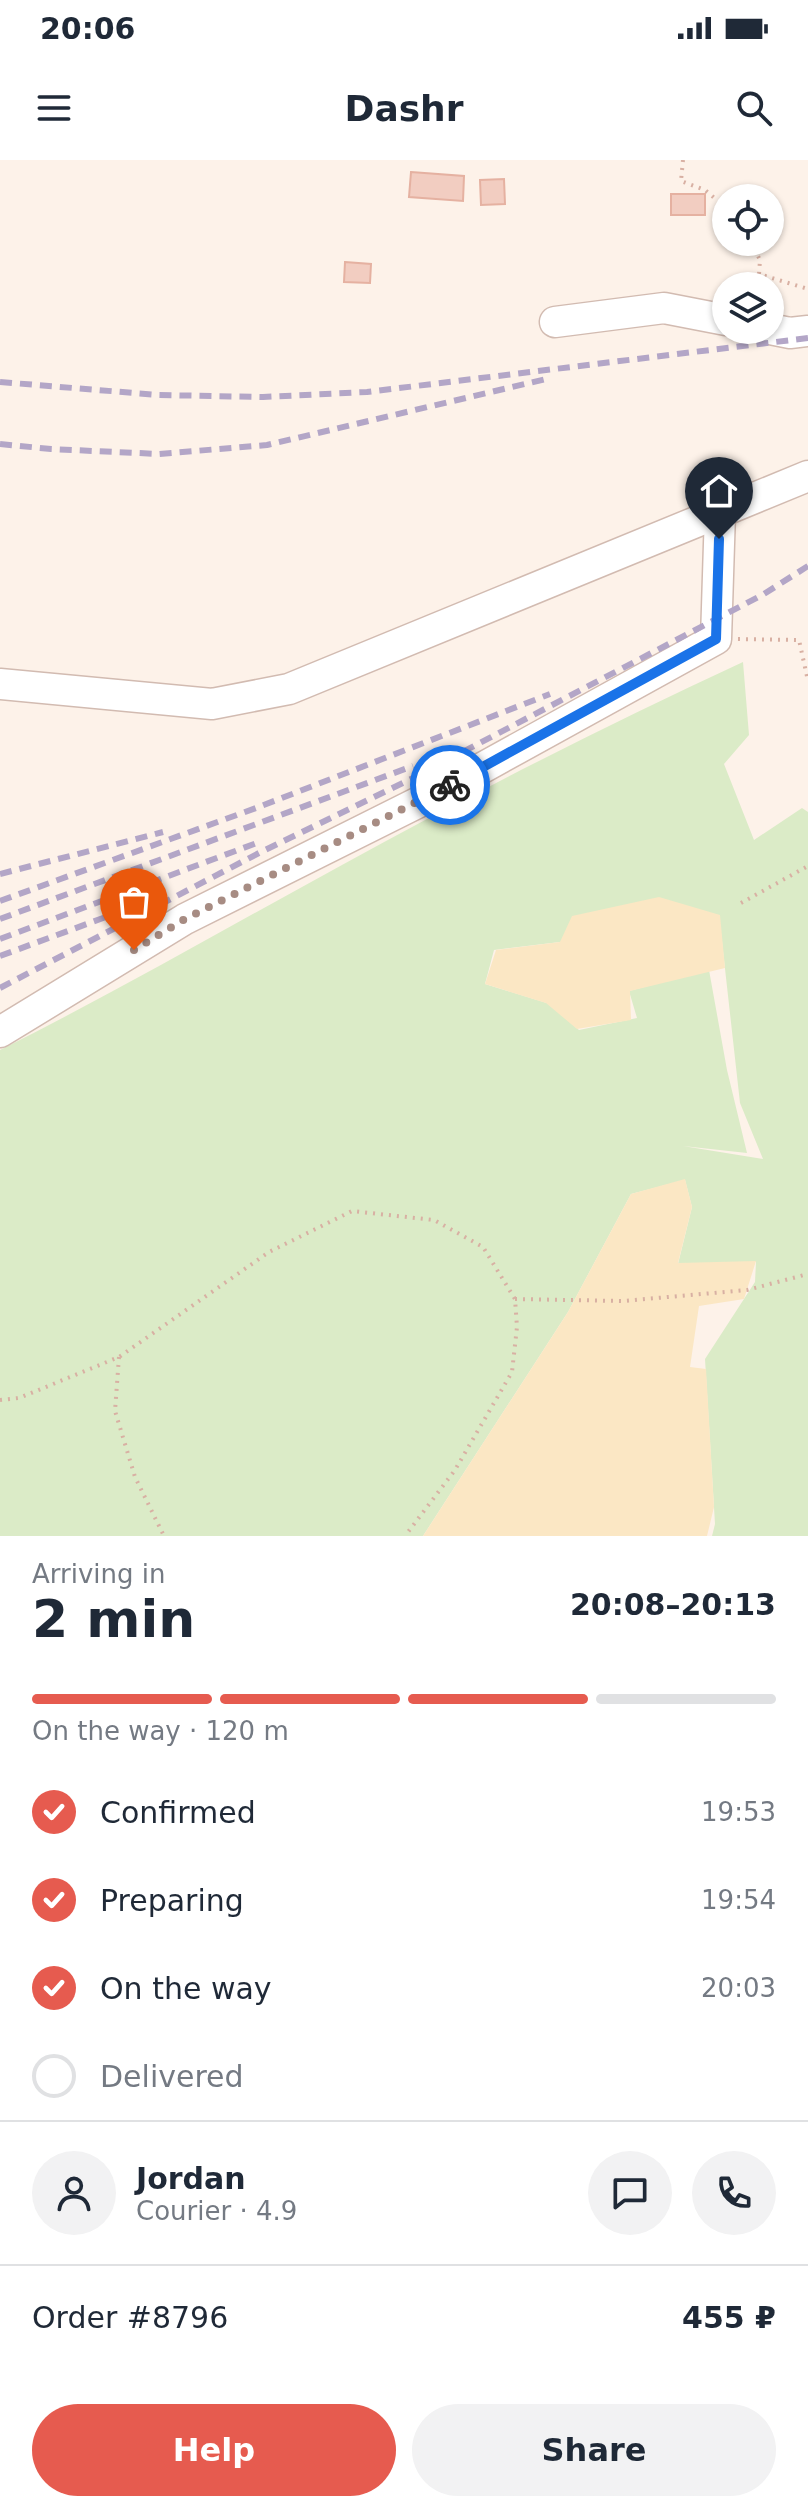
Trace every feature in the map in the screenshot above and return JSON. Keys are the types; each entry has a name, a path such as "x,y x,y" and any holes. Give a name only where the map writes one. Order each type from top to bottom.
{"lane":[{"path":"555,322 664,308 712,317"},
{"path":"784,332 808,331"},
{"path":"0,684 212,704 289,689 808,476"},
{"path":"0,1032 185,919 435,794 716,639 720,512"}],"path":[{"path":"683,160 681,181 712,196"},
{"path":"758,256 759,274 808,289"},
{"path":"716,639 799,640 808,681"},
{"path":"741,903 808,866"},
{"path":"0,1400 19,1398 119,1357 269,1252 352,1211 434,1220 483,1247 515,1299 517,1327 512,1372 455,1470 405,1536"},
{"path":"515,1299 623,1301 747,1290 808,1274"},
{"path":"119,1357 115,1411 135,1477 164,1536"}],"green space":[{"path":"743,662 749,735 724,764 754,840 802,808 808,812 808,1536 712,1536 715,1524 705,1359 755,1282 756,1262 678,1264 692,1207 685,1180 631,1194 568,1312 423,1536 0,1536 0,1050 441,812","holes":["719,915 740,1103 763,1159 683,1146 747,1153 727,1070 709,970 629,991 637,1018 579,1030 550,1004 485,984 494,950"]}],"sand":[{"path":"659,897 720,915 725,968 630,991 631,1020 577,1029 546,1003 485,984 496,950 560,942 572,916"},
{"path":"685,1179 692,1207 678,1263 756,1261 744,1299 699,1306 690,1367 706,1369 714,1507 707,1536 423,1536 568,1312 631,1194"}],"building":[{"path":"411,172 464,176 463,201 409,197"},
{"path":"504,179 505,204 481,205 480,180"},
{"path":"671,194 705,194 705,215 671,215"},
{"path":"345,262 371,264 370,283 344,282"}],"railway":[{"path":"0,382 159,395 263,397 367,392 808,338"},
{"path":"0,444 159,454 267,445 546,379"},
{"path":"0,988 259,853 413,778 764,594 808,566"},
{"path":"0,901 256,808 550,694"},
{"path":"0,919 413,766"},
{"path":"0,874 163,832"},
{"path":"0,939 262,841"},
{"path":"0,956 141,904"}],"way so far":[{"path":"134,950 185,919 450,785"}],"route":[{"path":"450,785 716,639 719,539"}]}
